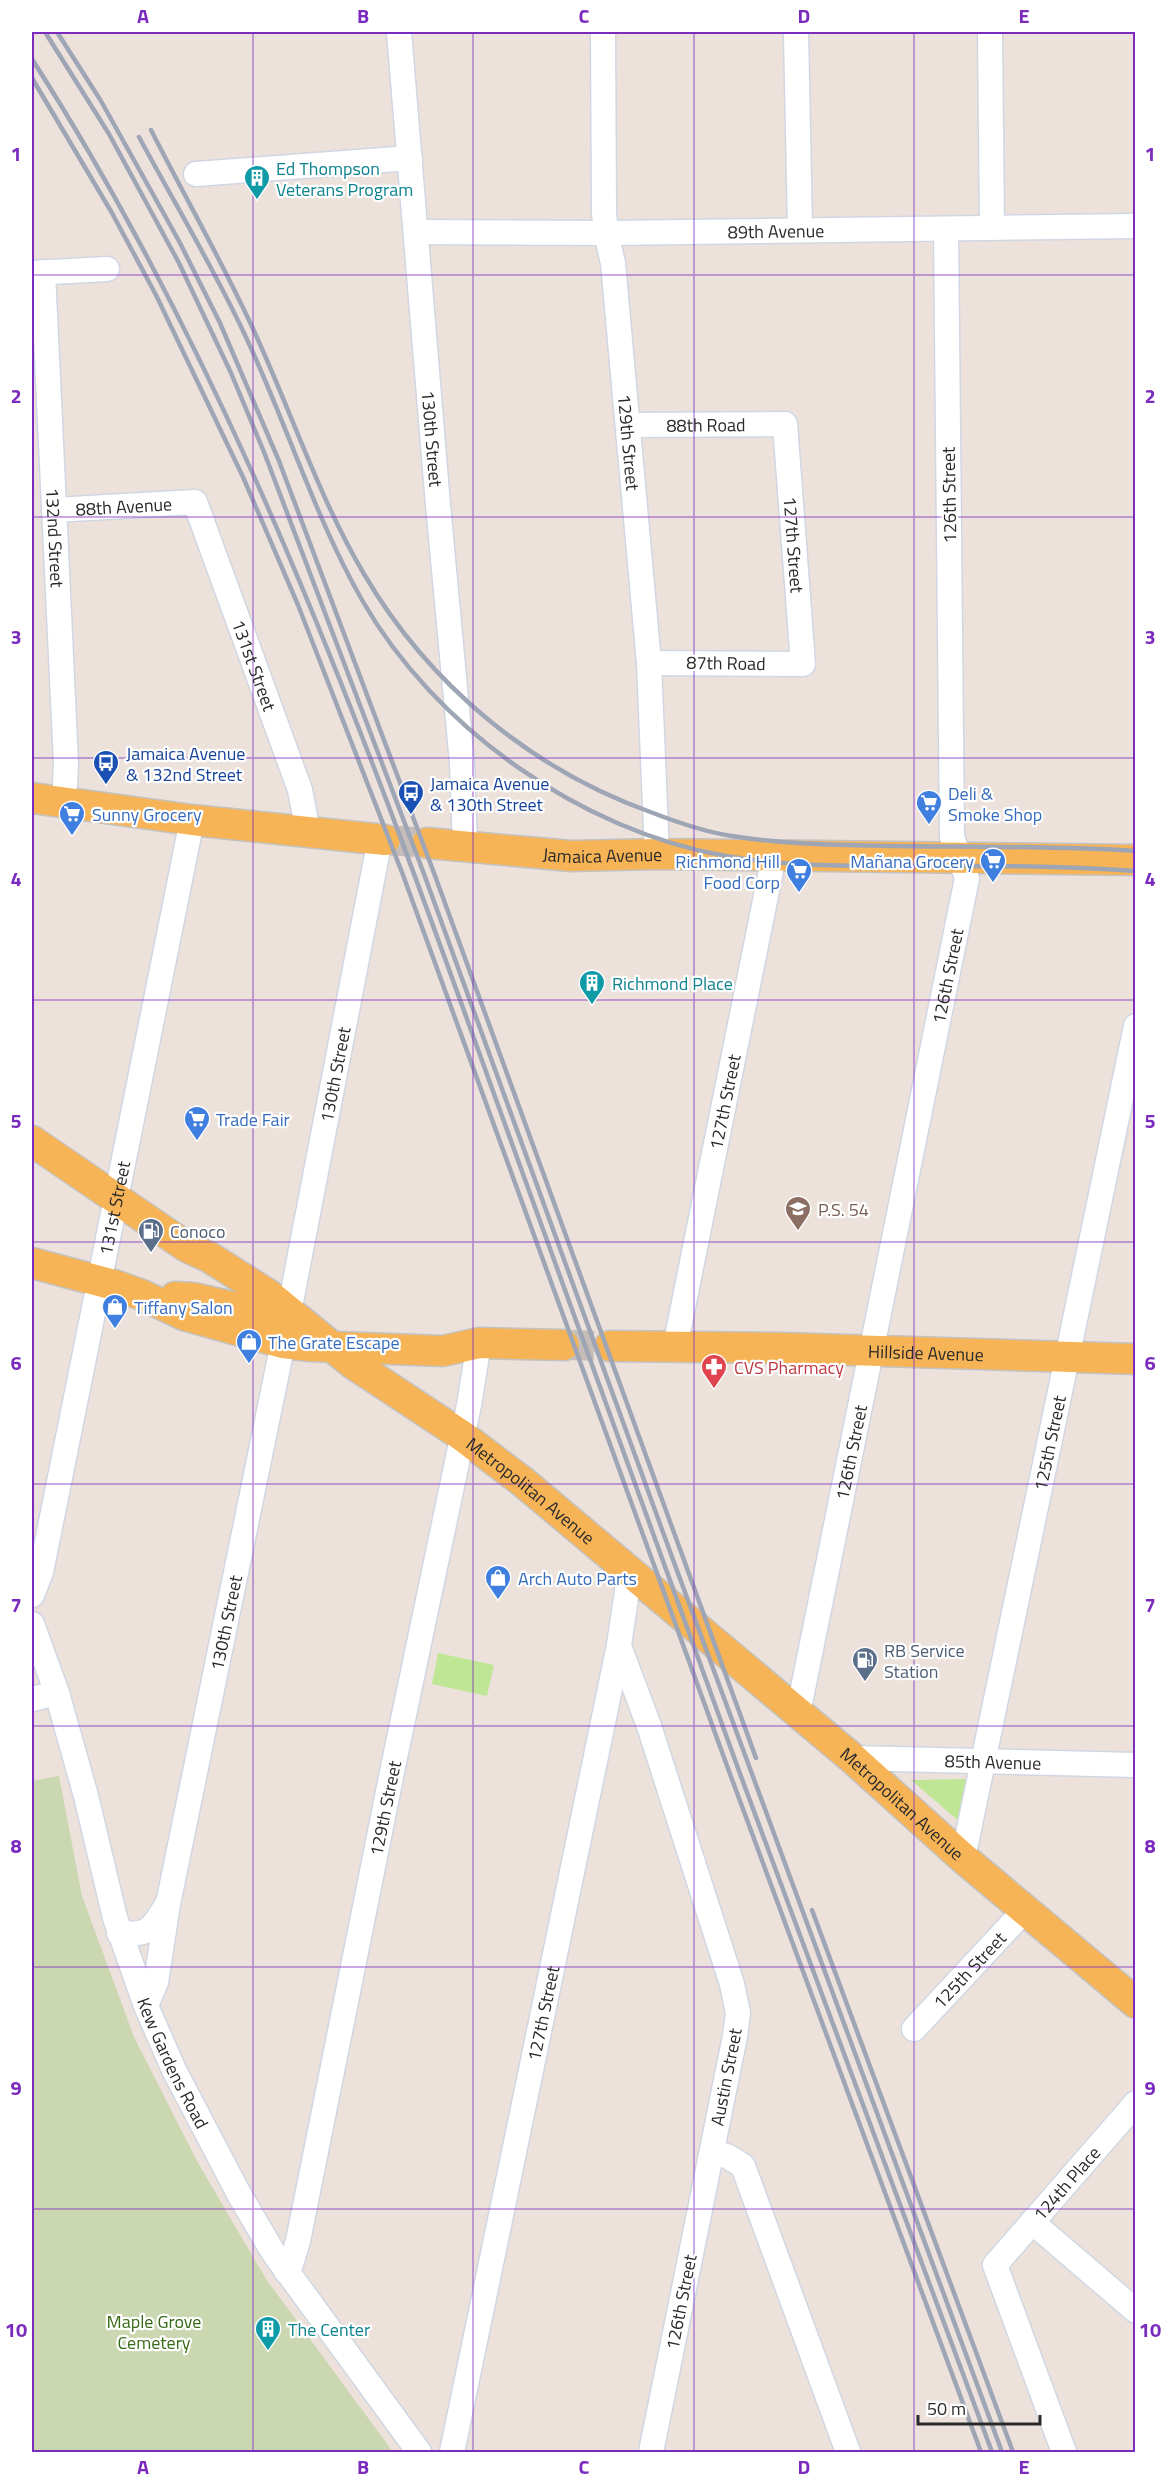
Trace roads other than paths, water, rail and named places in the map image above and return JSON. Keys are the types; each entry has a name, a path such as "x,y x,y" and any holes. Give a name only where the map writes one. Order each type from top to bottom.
{"main road":[{"path":"32,798 192,820 383,839"},
{"name":"Jamaica Avenue","path":"427,843 571,856 657,854 1136,860"},
{"name":"Metropolitan Avenue","path":"32,1141 187,1247 209,1257 260,1289 292,1326 332,1347 352,1363 461,1435 523,1482 852,1758 1024,1911 1136,2003"},
{"path":"187,1247 200,1262 222,1278 224,1288 219,1303"},
{"path":"32,1263 142,1294 184,1315 292,1326 444,1331 479,1343"},
{"path":"142,1294 194,1298 219,1303 292,1326"},
{"path":"332,1347 443,1351 479,1343 564,1345"},
{"name":"Hillside Avenue","path":"610,1346 1136,1359"}],"street":[{"name":"130th Street","path":"399,32 462,763 465,847"},
{"name":"129th Street","path":"603,32 606,233 613,263 649,663 657,854"},
{"path":"796,32 800,230"},
{"path":"990,32 992,228"},
{"path":"196,174 410,158"},
{"name":"89th Avenue","path":"416,232 606,233 1136,226"},
{"name":"126th Street","path":"798,1713 968,878 952,837 946,230"},
{"path":"37,272 106,268"},
{"name":"132nd Street","path":"37,272 54,510 66,763 64,803"},
{"name":"88th Road","path":"628,425 785,424"},
{"name":"127th Street","path":"785,424 803,664"},
{"name":"88th Avenue","path":"54,510 195,502"},
{"name":"131st Street","path":"195,502 300,790 308,831"},
{"name":"87th Road","path":"649,663 803,664"},
{"name":"131st Street","path":"32,1595 40,1572 192,820"},
{"name":"130th Street","path":"146,2006 156,1982 168,1904 292,1326 383,839"},
{"name":"127th Street","path":"675,1347 774,856"},
{"name":"125th Street","path":"963,1858 1136,1026"},
{"name":"129th Street","path":"286,2271 291,2264 298,2241 479,1343"},
{"name":"127th Street","path":"452,2452 618,1645 630,1572"},
{"name":"Kew Gardens Road","path":"32,1624 57,1693 119,1933 146,2006 185,2094 262,2236 419,2452"},
{"name":"Austin Street","path":"618,1645 649,1726 737,2005 735,2036 712,2152"},
{"path":"32,1699 57,1693"},
{"name":"85th Avenue","path":"852,1758 1136,1765"},
{"name":"130th Street","path":"119,1933 138,1934 150,1930 168,1904"},
{"name":"125th Street","path":"914,2029 1024,1911"},
{"name":"124th Place","path":"1064,2452 995,2265 1136,2103"},
{"path":"712,2152 728,2156 743,2166 848,2452"},
{"name":"126th Street","path":"651,2452 712,2152"},
{"path":"1032,2222 1136,2310"}],"tunnel":[{"path":"385,840 427,843"},
{"path":"564,1345 610,1346"}],"railway":[{"path":"45,32 109,134 179,263 231,373 264,452 424,874 672,1557 1002,2452"},
{"path":"57,32 101,101 179,241 220,323 279,461 434,873 756,1758"},
{"path":"32,59 113,194 186,333 254,475 316,620 429,914 739,1771 992,2452"},
{"path":"32,78 112,213 156,295 243,477 298,605 403,875 730,1774 981,2452"},
{"path":"151,130 242,306 268,361 319,485 364,574 390,614 452,687 526,748 566,773 609,795 682,824 732,836 834,845 1046,847 1136,851"},
{"path":"139,137 232,308 259,366 329,535 362,600 393,647 429,690 471,731 517,767 566,798 618,823 672,843 726,856 812,865 1047,867 1136,871"},
{"path":"812,1910 1013,2452"}],"place":[{"name":"Ed Thompson Veterans Program","path":"257,201"},
{"name":"Jamaica Avenue & 132nd Street","path":"106,786"},
{"name":"Jamaica Avenue & 130th Street","path":"411,816"},
{"name":"Deli & Smoke Shop","path":"929,826"},
{"name":"Sunny Grocery","path":"72,837"},
{"name":"Mañana Grocery","path":"993,884"},
{"name":"Richmond Hill Food Corp","path":"799,894"},
{"name":"Richmond Place","path":"592,1006"},
{"name":"Trade Fair","path":"197,1142"},
{"name":"P.S. 54","path":"798,1232"},
{"name":"Conoco","path":"151,1254"},
{"name":"Tiffany Salon","path":"115,1330"},
{"name":"The Grate Escape","path":"249,1365"},
{"name":"CVS Pharmacy","path":"714,1390"},
{"name":"Arch Auto Parts","path":"498,1601"},
{"name":"RB Service Station","path":"865,1683"},
{"name":"The Center","path":"268,2352"}],"park label":[{"name":"Maple Grove Cemetery","path":"154,2331"}]}
